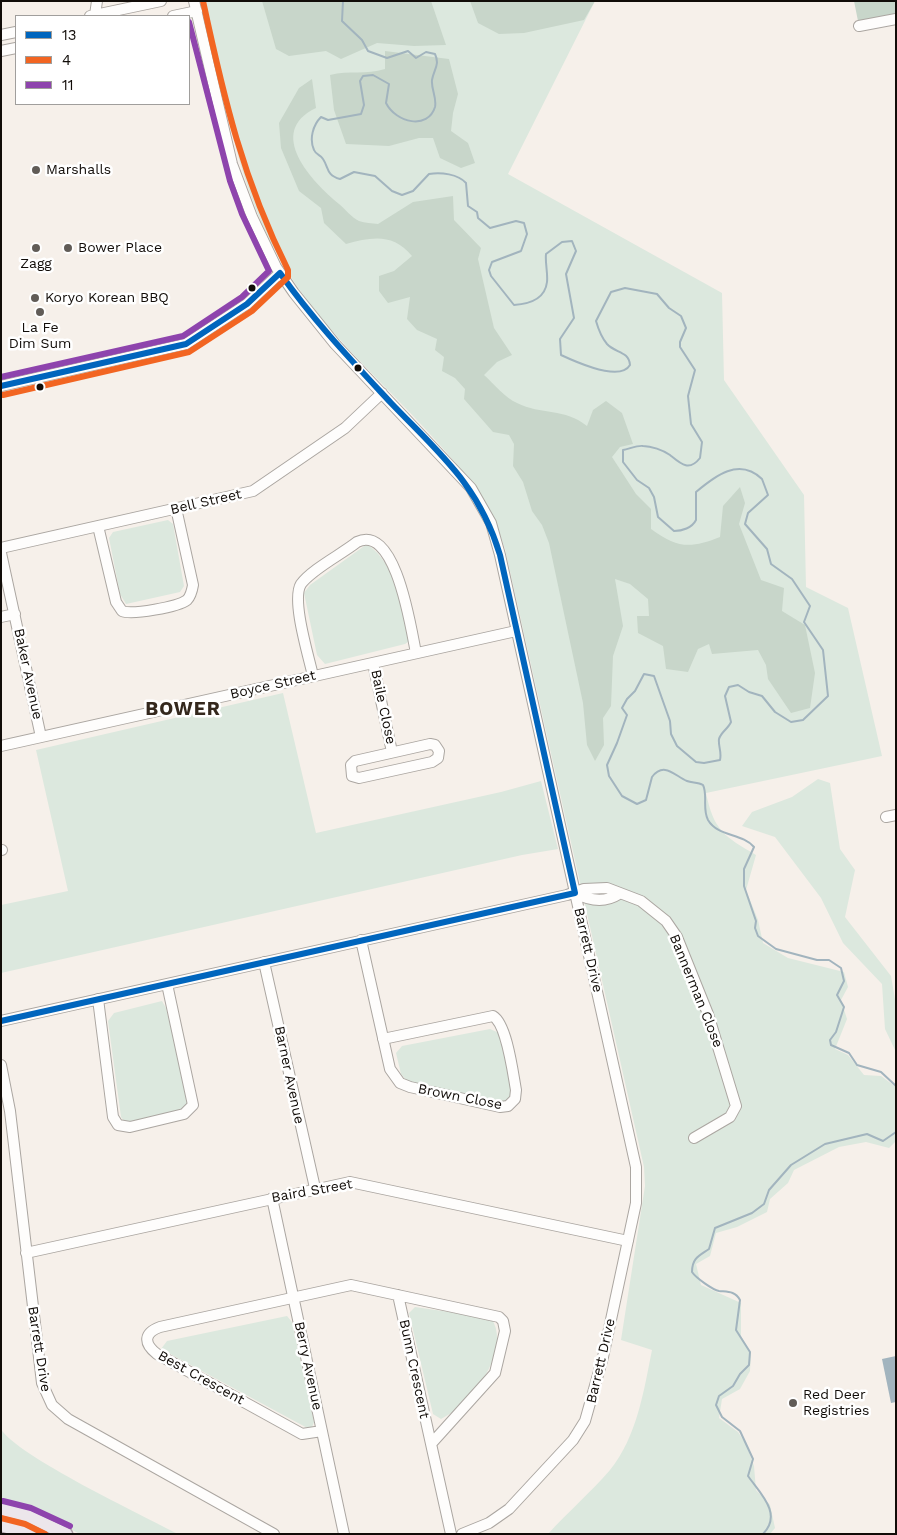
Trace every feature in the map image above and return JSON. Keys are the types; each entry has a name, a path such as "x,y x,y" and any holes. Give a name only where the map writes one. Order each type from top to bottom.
{"main road":[{"path":"1,1509 28,1516 66,1534"},
{"path":"1,1525 30,1534"}],"street":[{"path":"92,15 97,1"},
{"path":"97,15 161,1"},
{"path":"175,15 196,6"},
{"name":"Barrett Drive","path":"196,6 236,174 252,217 280,273 335,344 465,481 481,502 497,541 636,1167 636,1203 593,1398 582,1428 509,1509 489,1523 462,1534"},
{"path":"859,26 896,19"},
{"path":"1,35 15,32"},
{"path":"1,51 15,48"},
{"path":"1,386 186,344 246,304 280,273"},
{"name":"Bell Street","path":"1,548 245,494 259,488 345,428 382,393"},
{"path":"98,526 116,602 122,611 136,613 182,602 191,595 193,586 176,508"},
{"path":"313,676 298,602 300,587 311,575 358,542 366,539 376,541 383,547 396,573 416,653"},
{"name":"Baker Avenue","path":"1,552 41,737"},
{"path":"1,617 15,614"},
{"name":"Boyce Street","path":"1,746 516,631"},
{"name":"Baile Close","path":"373,663 392,752"},
{"name":"Baile Close","path":"430,744 435,745 439,751 438,758 432,762 359,778 352,776 350,768 355,761 392,752 430,744"},
{"name":"Bannerman Close","path":"575,893 584,889 607,888 641,901 666,921 677,937 708,1014 735,1097 736,1106 733,1114 694,1138"},
{"path":"1,1021 575,893"},
{"name":"Brown Close","path":"362,940 383,1039 391,1072 405,1086 500,1107 508,1106 516,1099 516,1090 503,1030 496,1018 485,1016 383,1039"},
{"name":"Barner Avenue","path":"264,962 314,1188"},
{"path":"98,999 113,1118 118,1125 130,1127 184,1114 193,1105 167,984"},
{"name":"Barrett Drive","path":"1,1065 10,1111 42,1383 52,1406 73,1423 274,1534"},
{"name":"Baird Street","path":"26,1253 314,1188 344,1183 362,1183 628,1241"},
{"name":"Berry Avenue","path":"272,1198 344,1534"},
{"name":"Bunn Crescent","path":"293,1297 352,1285 496,1316 502,1319 505,1327 495,1373 431,1444"},
{"name":"Bunn Crescent","path":"398,1294 451,1534"},
{"name":"Best Crescent","path":"293,1297 160,1327 148,1333 146,1341 157,1354 302,1434 322,1431"}],"shaded area":[{"path":"205,1 595,1 508,174 722,293 724,380 804,495 806,587 848,608 882,756 706,793 713,816 722,831 736,843 756,855 746,890 758,920 763,943 788,958 844,972 848,987 841,1000 847,1019 835,1049 848,1055 864,1075 881,1076 896,1087 896,1141 889,1148 866,1142 839,1147 794,1170 788,1183 770,1199 767,1212 737,1227 716,1233 710,1256 696,1264 701,1285 741,1303 741,1336 751,1353 750,1371 740,1389 722,1399 719,1418 738,1432 746,1444 754,1466 756,1490 770,1505 775,1528 770,1534 548,1534 610,1470 627,1443 638,1413 652,1350 621,1340 645,1186 644,1167 505,549 499,531 483,500 464,473 429,433 336,335 287,271 255,208 244,174 226,106"},
{"path":"168,520 173,524 184,586 180,592 126,604 120,594 109,538 113,532"},
{"path":"367,544 377,553 392,575 411,640 405,644 325,664 317,655 304,593 310,585"},
{"path":"283,693 316,833 501,792 541,781 558,849 522,855 1,973 1,905 68,891 36,750"},
{"path":"818,779 830,783 840,849 855,870 845,917 891,976 896,1005 896,1052 885,1029 882,984 843,943 821,898 775,837 742,826 752,812 792,797"},
{"path":"162,1001 166,1008 189,1101 185,1112 128,1126 121,1117 108,1021 114,1013"},
{"path":"490,1029 499,1033 513,1093 509,1104 412,1087 401,1074 396,1053 402,1046"},
{"path":"415,1307 491,1318 496,1328 495,1351 486,1375 464,1404 441,1419 433,1414 409,1313"},
{"path":"287,1316 292,1322 314,1422 311,1430 161,1349 167,1341"},
{"path":"1,1429 12,1441 55,1469 178,1534 80,1534 30,1509 1,1503"}],"green space":[{"path":"262,1 431,1 446,45 414,46 377,43 341,59 326,51 289,56 276,49"},
{"path":"470,1 595,1 584,20 524,33 499,34 478,23"},
{"path":"854,1 896,1 896,19 859,26"},
{"path":"385,51 449,59 458,94 451,131 468,143 475,163 461,168 440,158 433,138 419,138 389,146 346,144 334,110 330,75 385,69"},
{"path":"312,79 316,108 301,118 294,130 294,143 298,157 306,170 328,195 354,218 361,222 378,224 413,202 453,196 454,220 481,248 478,259 494,328 512,355 497,362 484,375 508,398 526,407 570,416 587,426 593,410 606,401 622,413 633,444 620,447 612,457 636,494 651,509 651,529 676,543 692,545 720,537 723,506 740,487 745,503 739,524 761,580 784,588 782,611 805,625 815,673 810,708 791,713 768,679 766,665 758,650 712,654 709,644 698,649 688,672 666,669 663,646 638,633 637,616 649,616 648,599 630,584 615,579 623,626 613,656 611,706 603,718 604,745 595,761 587,745 583,703 549,543 542,525 532,511 523,482 513,466 514,444 509,435 493,432 464,399 465,389 455,378 442,371 444,357 435,350 437,339 417,330 407,319 410,297 388,303 379,291 379,276 394,271 412,256 397,243 390,240 373,239 346,244 324,223 321,208 299,191 281,148 279,123 299,88"}],"water":[{"path":"896,1356 896,1402 891,1403 882,1359"}],"waterway":[{"path":"343,1 342,21 362,40 368,51 387,58 408,51 416,58 426,52 435,54 437,64 432,80 435,107 426,119 419,121 404,119 391,110 386,103 389,84 373,75 363,76 360,81 364,105 361,114 328,120 321,117 314,128 312,137 314,150 325,162 328,171 332,175 340,179 354,172 375,176 392,191 402,195 413,191 429,174 449,174 466,183 468,206 477,212 478,218 490,228 516,221 524,223 527,234 521,251 492,262 489,270 491,276 514,305 531,302 543,293 547,282 546,254 562,242 572,241 576,251 566,274 574,318 560,339 561,355 577,362 597,369 617,372 625,370 630,365 627,357 610,347 603,339 596,321 611,292 625,288 657,294 669,308 681,316 686,328 680,342 680,347 695,370 688,396 691,424 702,442 700,458 689,466 660,450 641,446 623,450 623,462 637,480 649,488 654,497 658,517 674,531 686,528 694,523 696,520 696,492 719,475 736,469 753,473 762,479 768,495 748,513 745,524 767,549 771,564 792,579 810,606 804,622 823,650 828,696 803,720 791,722 775,712 762,696 749,692 738,685 729,687 725,696 731,722 719,739 720,760 704,763 696,762 677,746 671,734 670,721 654,676 644,674 635,691 622,708 627,715 607,765 609,776 622,796 637,804 646,800 652,777 661,770 670,771 687,781 703,785 706,816 712,825 743,839 754,847 744,869 744,886 756,921 755,928 758,936 776,949 817,960 829,960 841,968 844,981 837,995 844,1007 836,1032 830,1040 831,1045 849,1053 857,1065 881,1072 896,1086"},
{"path":"763,1534 769,1526 771,1519 770,1511 768,1504 748,1476 753,1459 740,1431 722,1417 716,1405 719,1396 733,1386 740,1374 749,1365 750,1352 736,1330 740,1300 734,1293 716,1290 701,1280 692,1272 693,1263 709,1249 715,1228 752,1213 764,1204 769,1190 791,1165 825,1144 867,1134 883,1141 896,1132"}],"transit line":[{"name":"4","path":"3,395 189,352 252,311 288,277 288,270 272,237 236,138 203,1"},
{"name":"11","path":"1,377 183,336 242,297 269,271 242,214 230,181 190,26"},
{"name":"13","path":"1,386 186,344 247,304 280,273 333,340 456,472 481,509 491,530 500,555 575,893 1,1021"},
{"name":"11","path":"3,1501 31,1508 70,1526"},
{"name":"4","path":"1,1518 25,1524 45,1534"}],"place":[{"name":"Marshalls","path":"36,170"},
{"name":"Zagg","path":"36,248"},
{"name":"Bower Place","path":"68,248"},
{"name":"Koryo Korean BBQ","path":"35,298"},
{"name":"La Fe Dim Sum","path":"40,312"},
{"name":"Red Deer Registries","path":"793,1403"}],"district":[{"name":"BOWER","path":"183,709"}]}
